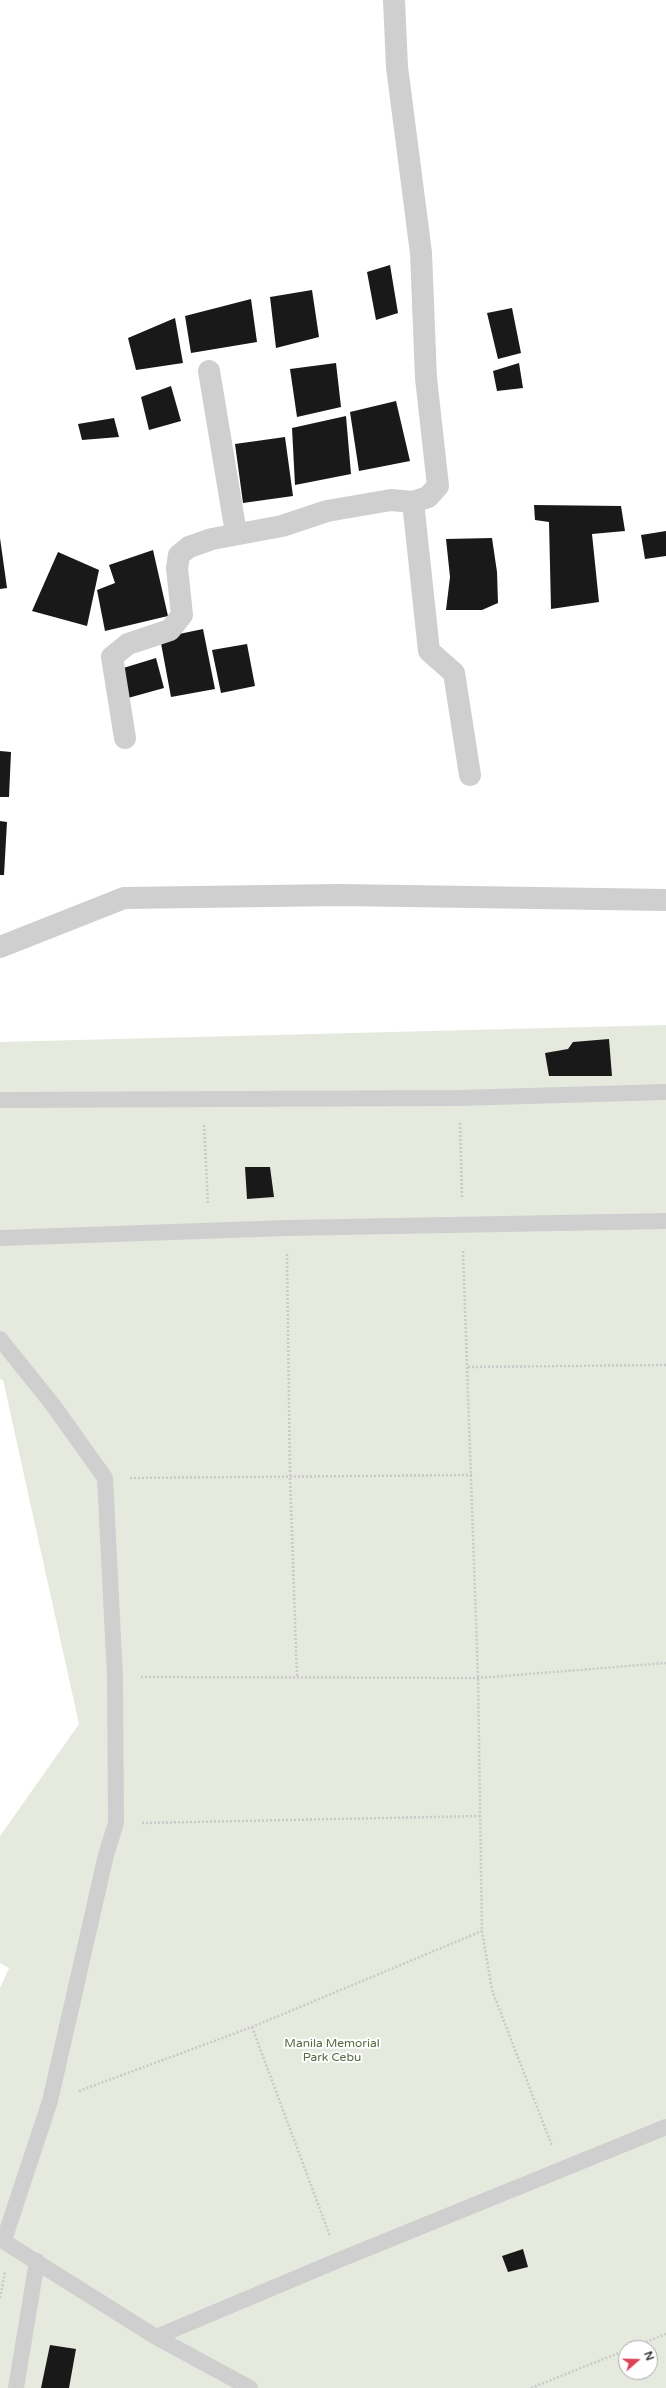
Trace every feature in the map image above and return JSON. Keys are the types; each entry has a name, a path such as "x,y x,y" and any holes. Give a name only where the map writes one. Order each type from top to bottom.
{"street":[{"path":"125,738 112,657 128,644 170,630 182,615 177,568 180,555 189,547 236,533 282,526 334,509 391,500 413,502 428,497 438,486 426,378 422,253 397,67 394,0"},
{"path":"209,371 236,533"},
{"path":"413,502 429,651 454,673 470,775"},
{"path":"0,947 124,898 340,895 666,900"}],"lane":[{"path":"0,1100 459,1098 666,1092"},
{"path":"0,1238 287,1228 462,1224 666,1222"},
{"path":"0,1340 53,1405 105,1478 115,1677 116,1823 106,1855 50,2101 2,2239 156,2337 250,2388"},
{"path":"156,2337 560,2169 666,2127"},
{"path":"16,2388 37,2261"}],"path":[{"path":"202,1098 209,1231"},
{"path":"459,1098 478,1678 482,1931 492,1990 560,2169"},
{"path":"287,1228 290,1476 297,1678"},
{"path":"468,1367 666,1365"},
{"path":"105,1478 472,1475"},
{"path":"115,1677 478,1678 666,1663"},
{"path":"116,1823 481,1816"},
{"path":"50,2101 252,2027 482,1931"},
{"path":"252,2027 339,2260"},
{"path":"651,2340 666,2334"},
{"path":"531,2388 618,2353"}],"green space":[{"name":"Manila Memorial Park Cebu","path":"666,1025 666,2388 0,2388 0,1988 9,1968 0,1963 0,1836 79,1724 3,1380 0,1379 0,1042"}],"building":[{"path":"390,265 398,313 376,320 367,272"},
{"path":"312,290 319,337 276,348 270,297"},
{"path":"251,299 257,342 191,353 185,316"},
{"path":"512,308 521,353 498,359 487,313"},
{"path":"175,318 183,363 136,370 128,338"},
{"path":"336,363 341,407 297,417 290,369"},
{"path":"519,363 523,388 497,391 493,371"},
{"path":"171,386 181,421 149,430 141,397"},
{"path":"396,401 410,461 359,471 350,412"},
{"path":"346,416 351,474 295,485 292,428"},
{"path":"114,418 119,437 82,440 78,424"},
{"path":"285,437 293,496 243,503 235,444"},
{"path":"534,505 621,506 625,531 592,534 599,602 551,609 549,522 535,520"},
{"path":"666,531 666,556 645,559 641,535"},
{"path":"0,538 7,588 0,589"},
{"path":"492,538 497,572 498,603 482,610 446,610 450,577 446,539"},
{"path":"153,550 168,616 105,631 97,590 115,583 109,565"},
{"path":"58,552 99,570 87,626 32,611"},
{"path":"203,629 215,689 171,697 160,638"},
{"path":"247,644 255,686 221,693 212,650"},
{"path":"156,658 164,688 128,698 120,669"},
{"path":"0,751 11,752 9,797 0,797"},
{"path":"0,821 7,822 4,875 0,875"},
{"path":"609,1039 612,1076 549,1076 545,1053 568,1049 573,1042"},
{"path":"245,1167 270,1167 274,1197 247,1199"},
{"path":"523,2249 528,2267 508,2272 502,2256"},
{"path":"50,2345 76,2349 69,2388 41,2388"}]}
